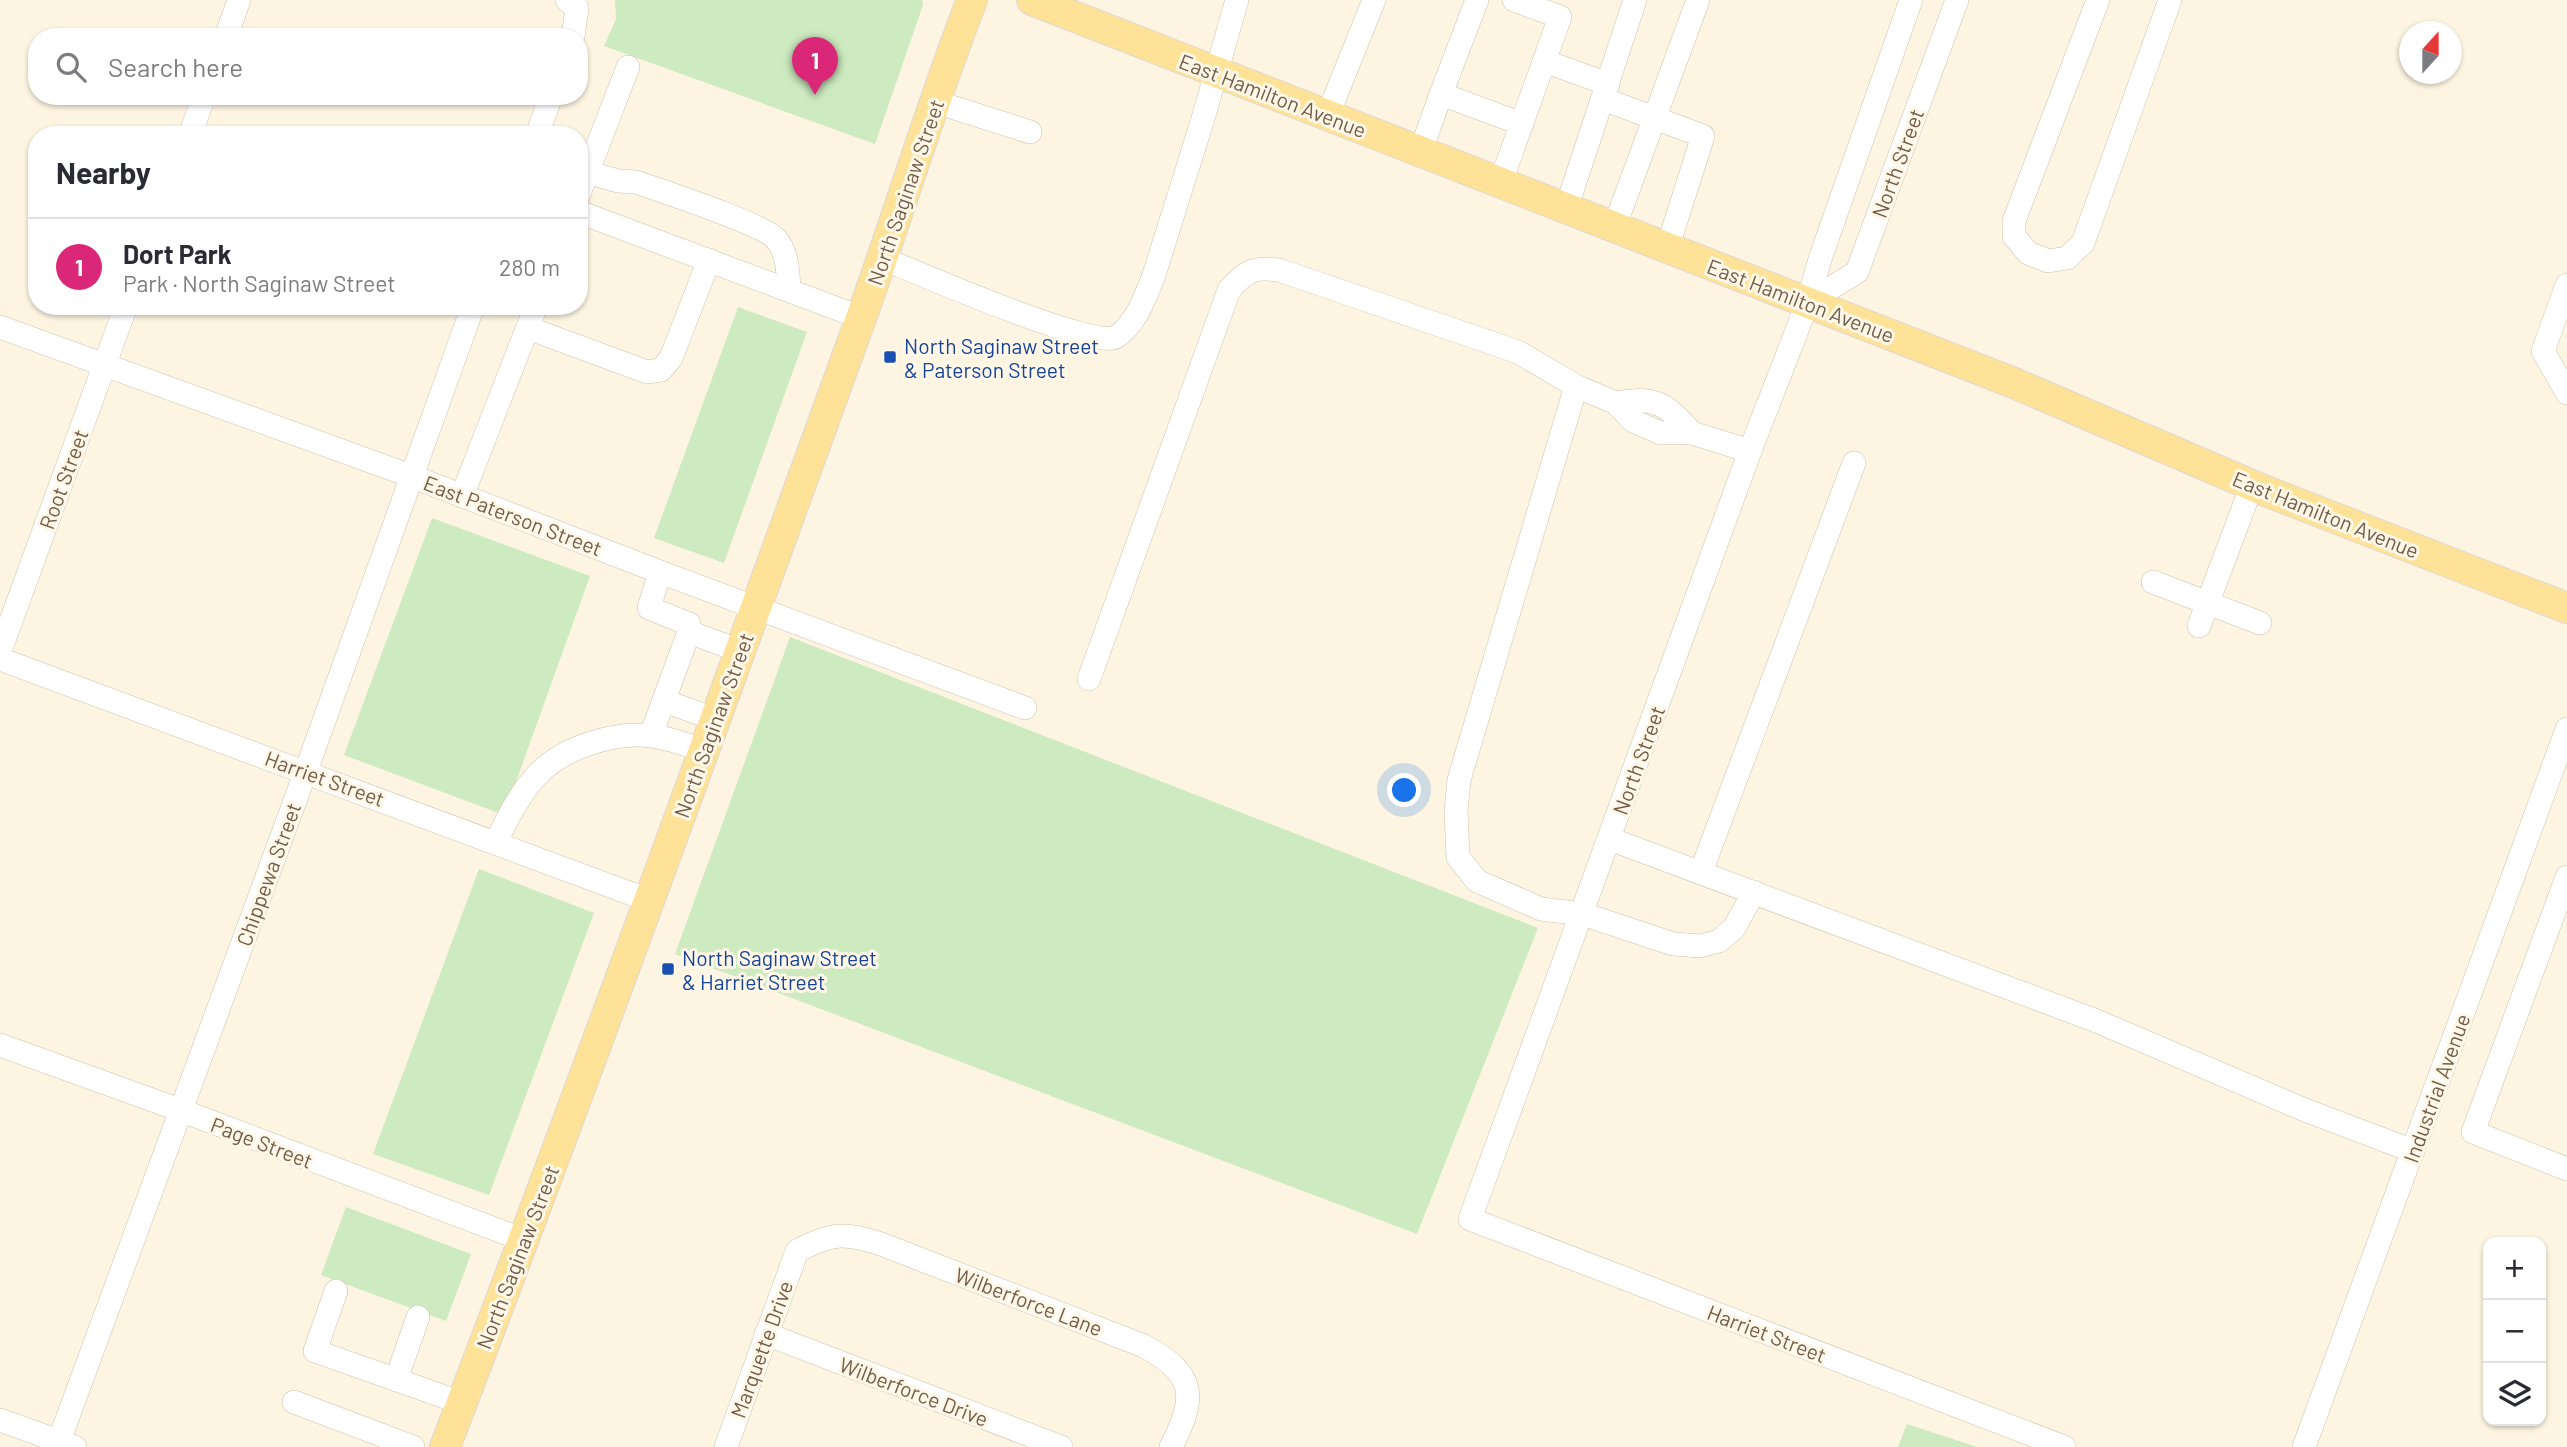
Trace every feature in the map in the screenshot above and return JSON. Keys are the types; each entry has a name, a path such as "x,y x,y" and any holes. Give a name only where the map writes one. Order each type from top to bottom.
{"main road":[{"name":"North Saginaw Street","path":"445,1447 524,1240 862,318 972,0"},
{"name":"East Hamilton Avenue","path":"1032,0 2014,383 2252,485 2567,608"}],"street":[{"path":"229,28 239,0"},
{"path":"882,258 1003,308 1088,336 1107,340 1115,338 1144,303 1237,0"},
{"path":"1327,117 1374,0"},
{"path":"1420,153 1477,0"},
{"path":"1500,184 1560,16 1514,0"},
{"path":"1566,209 1634,0"},
{"path":"1614,228 1698,0"},
{"name":"North Street","path":"1470,1219 1808,302 1820,258 1911,0"},
{"name":"North Street","path":"1808,302 1857,272 1958,0"},
{"path":"2098,0 2014,221 2014,236 2028,253 2048,261 2067,258 2083,243 2170,0"},
{"path":"572,4 573,28"},
{"path":"1544,61 1654,120 1703,136 1667,249"},
{"path":"588,169 628,67"},
{"path":"1441,94 1521,124"},
{"path":"936,102 1030,132"},
{"path":"193,126 201,105"},
{"path":"540,126 548,105"},
{"path":"588,172 618,181 636,182 751,225 776,238 786,258 789,290"},
{"path":"588,215 862,318"},
{"path":"528,328 647,372 661,370 671,358 709,260"},
{"path":"1089,679 1229,290 1245,273 1260,268 1279,270 1480,337 1518,352 1576,386 1616,403 1633,421 1661,433 1692,433 1751,451"},
{"path":"2567,285 2543,351 2567,393"},
{"name":"Root Street","path":"0,651 123,315"},
{"name":"Chippewa Street","path":"67,1444 180,1110 471,315"},
{"path":"462,496 533,315"},
{"name":"East Paterson Street","path":"0,327 411,476 1025,708"},
{"path":"1576,386 1459,779 1456,811 1458,857 1477,881 1541,909 1583,914 1673,944 1700,946 1718,941 1734,928 1755,892"},
{"path":"1701,872 1854,463"},
{"path":"2199,626 2252,485"},
{"path":"651,735 689,632 689,624 649,608 660,572"},
{"path":"2153,582 2260,623"},
{"path":"689,632 740,651"},
{"name":"Harriet Street","path":"0,659 648,900"},
{"path":"664,701 715,719"},
{"name":"Industrial Avenue","path":"2304,1447 2567,729"},
{"path":"496,842 508,817 539,773 566,755 597,740 625,734 651,735 704,750"},
{"path":"1610,838 2094,1020 2305,1110 2413,1151"},
{"path":"2567,877 2473,1132 2567,1169"},
{"name":"Page Street","path":"0,1045 524,1240"},
{"name":"Harriet Street","path":"1470,1219 2063,1447"},
{"name":"Wilberforce Lane","path":"797,1251 830,1235 861,1237 1144,1346 1177,1367 1187,1387 1184,1416 1171,1447"},
{"name":"Marquette Drive","path":"726,1447 797,1251"},
{"path":"337,1291 315,1351 461,1403"},
{"path":"396,1380 418,1317"},
{"name":"Wilberforce Drive","path":"766,1334 1061,1447"},
{"path":"294,1402 368,1439 413,1447"},
{"path":"0,1420 67,1444"}],"green space":[{"path":"615,0 922,0 923,5 875,144 604,46 616,19"},
{"path":"738,307 807,332 724,563 654,538"},
{"path":"432,518 590,576 504,815 344,755"},
{"path":"790,637 1538,928 1417,1234 675,954"},
{"path":"479,869 594,913 489,1195 373,1154"},
{"path":"346,1207 471,1254 446,1321 321,1275"},
{"path":"1907,1424 1977,1447 1898,1447"}],"place":[{"name":"Dort Park","path":"815,95"},
{"name":"North Saginaw Street & Paterson Street","path":"890,357"},
{"name":"North Saginaw Street & Harriet Street","path":"668,969"}]}
